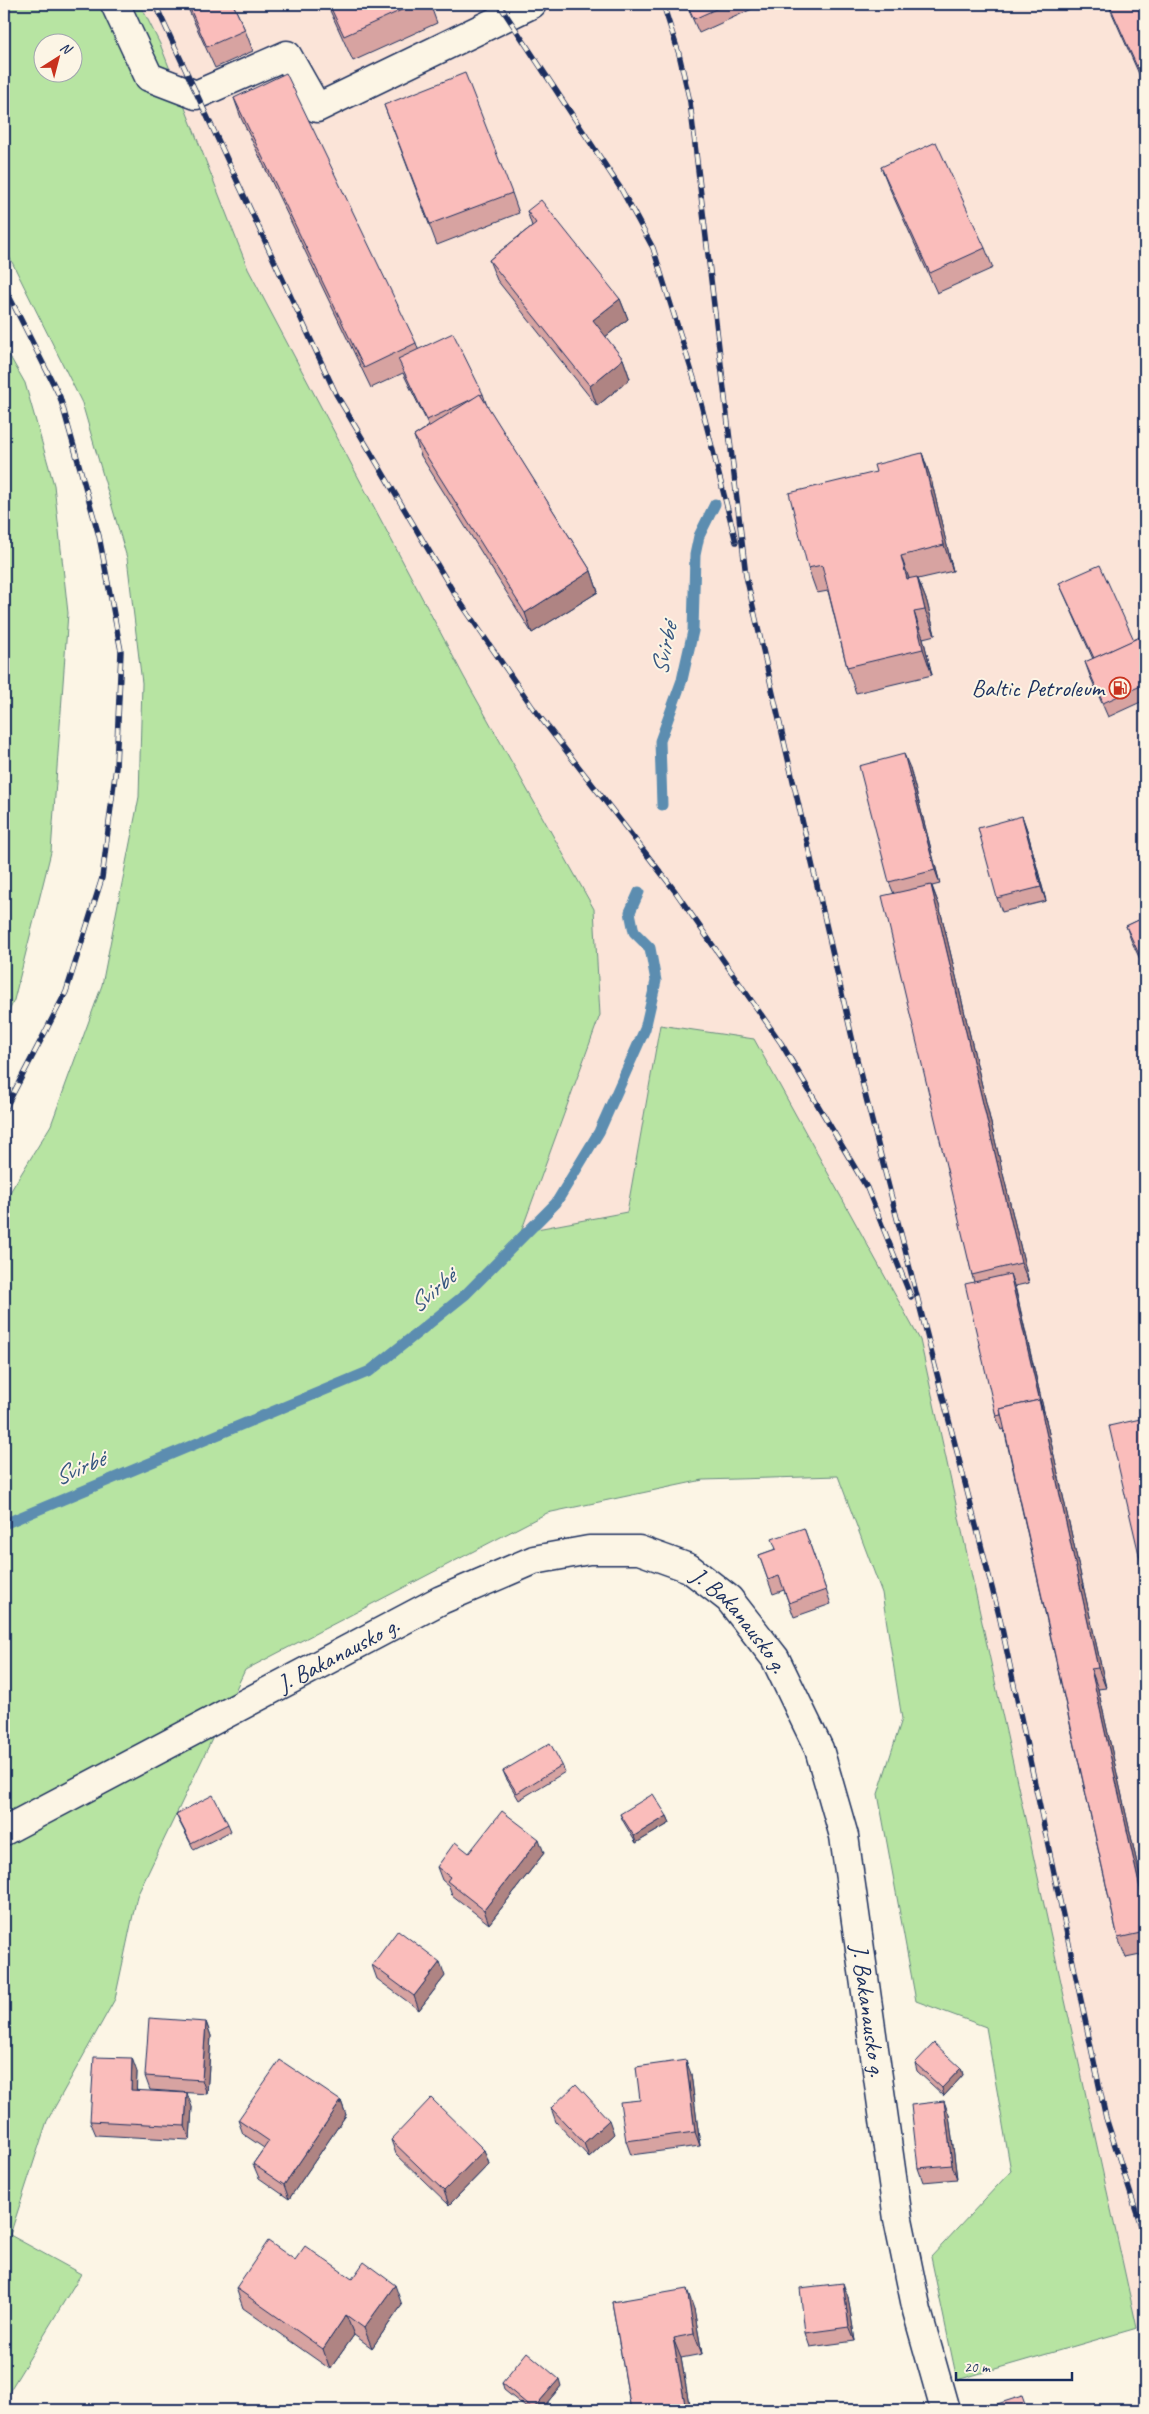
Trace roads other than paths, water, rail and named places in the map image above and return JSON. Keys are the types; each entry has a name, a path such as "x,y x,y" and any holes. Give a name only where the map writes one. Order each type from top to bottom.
{"street":[{"path":"115,4 149,77 196,95 287,56 317,108 532,4"},
{"name":"J. Bakanausko g.","path":"4,1831 441,1600 534,1560 589,1550 639,1550 689,1568 729,1599 775,1658 819,1748 844,1836 898,2219 917,2311 945,2410"}],"waterway":[{"name":"Svirbė","path":"662,805 660,741 682,680 693,631 695,555 699,536 715,504"},
{"name":"Svirbė","path":"4,1524 370,1371 466,1294 556,1203 599,1132 645,1029 656,981 650,948 634,932 630,912 639,892"}],"railway":[{"path":"155,4 336,394 454,593 533,708 675,891 781,1043 867,1188 911,1297"},
{"path":"499,4 621,189 653,248 697,388 736,542"},
{"path":"663,4 679,54 690,102 746,576 865,1094 1000,1619 1106,2118 1145,2238"},
{"path":"4,286 60,397 99,536 121,651 116,767 102,878 66,992 4,1111"}],"place":[{"name":"Baltic Petroleum","path":"1120,688"}]}
